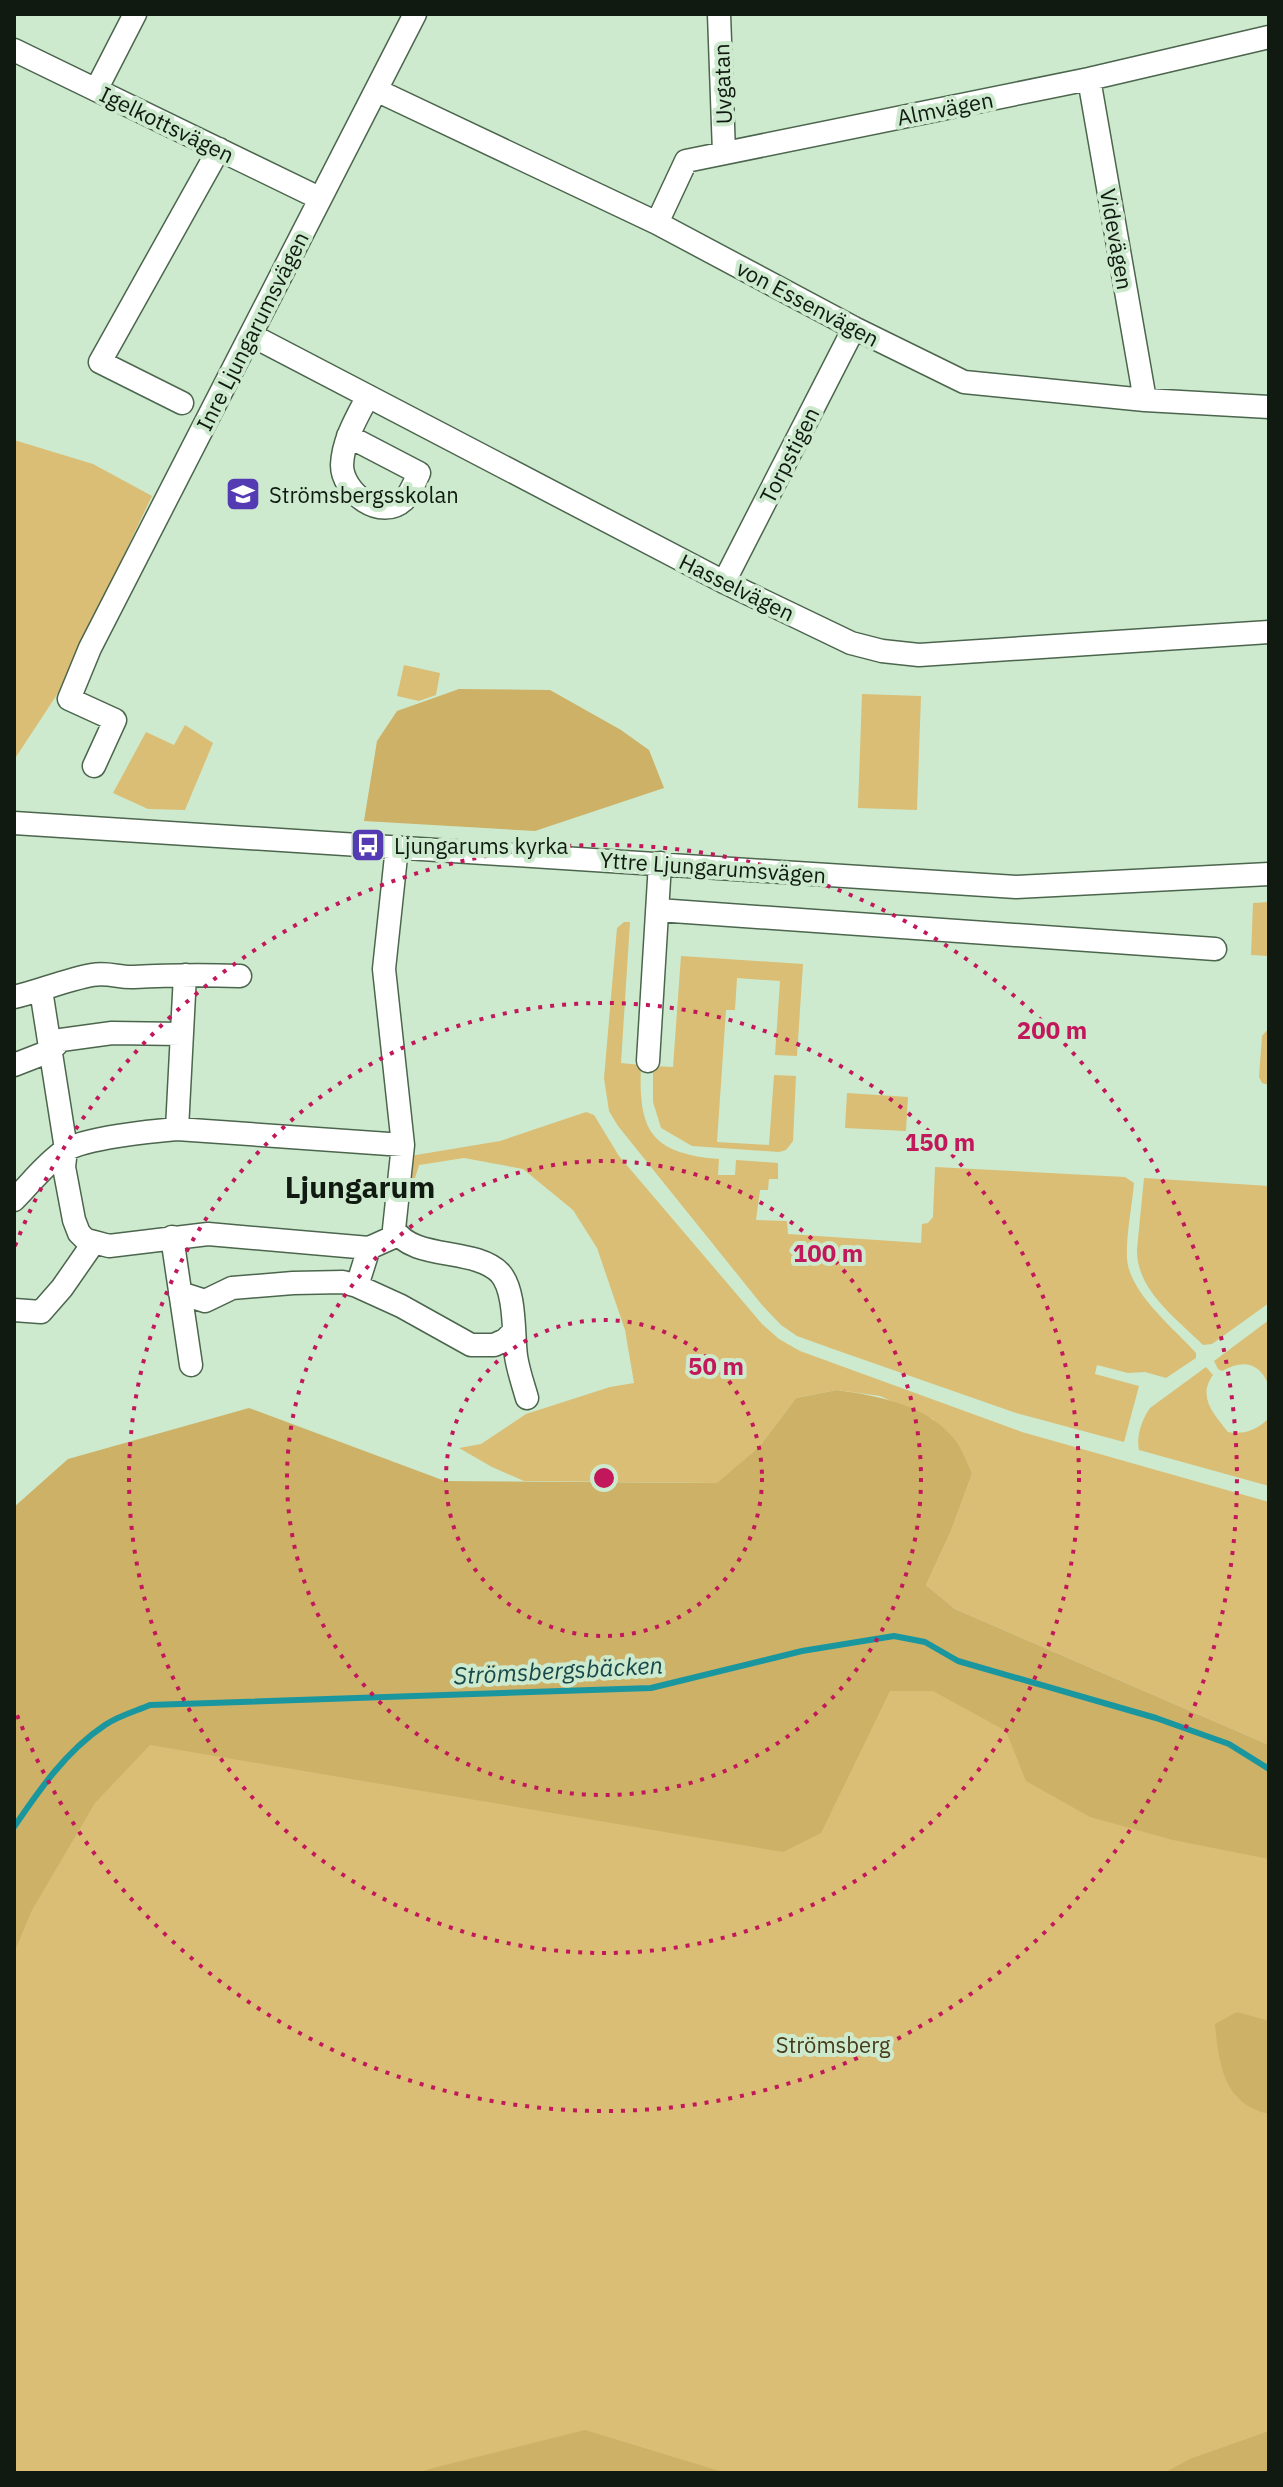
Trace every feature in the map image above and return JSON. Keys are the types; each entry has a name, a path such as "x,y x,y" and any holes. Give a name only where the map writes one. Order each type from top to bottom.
{"street":[{"path":"96,90 135,14"},
{"name":"Inre Ljungarumsvägen","path":"94,766 115,720 69,699 90,648 415,14"},
{"name":"Uvgatan","path":"719,14 724,153"},
{"name":"Almvägen","path":"657,223 686,161 1089,79 1269,37"},
{"name":"Igelkottsvägen","path":"14,50 319,198"},
{"name":"Videvägen","path":"1089,79 1145,400"},
{"name":"von Essenvägen","path":"376,90 657,223 854,328 964,382 1145,400 1269,407"},
{"path":"182,403 100,362 219,149"},
{"name":"Torpstigen","path":"724,582 854,328"},
{"name":"Hasselvägen","path":"251,335 724,582 851,643 882,651 919,655 1269,632"},
{"path":"348,436 368,396"},
{"name":"Yttre Ljungarumsvägen","path":"14,823 1016,887 1269,874"},
{"path":"397,847 384,969 403,1145 394,1229 412,1244 484,1263 500,1273 507,1285 516,1358 527,1398"},
{"path":"648,1061 660,863"},
{"path":"658,910 1215,949"},
{"path":"14,997 50,985 111,973 130,977 240,976"},
{"path":"177,1129 185,975"},
{"path":"41,990 66,1149 64,1167 74,1220 79,1233 86,1240 109,1246 208,1234 369,1248 398,1235"},
{"path":"14,1065 50,1051 61,1040 138,1032 181,1034"},
{"path":"14,1200 66,1149 148,1132 177,1129 403,1145"},
{"path":"172,1237 191,1365"},
{"path":"14,1310 41,1312 94,1242"},
{"path":"357,1286 369,1248"},
{"path":"180,1293 205,1301 232,1288 325,1282 357,1286 401,1306 471,1345 494,1345 514,1331"}],"green space":[{"path":"14,440 93,464 152,496 58,693 14,760"},
{"path":"404,665 440,673 436,695 419,701 397,696"},
{"path":"862,694 921,696 917,810 858,808"},
{"path":"185,725 213,743 185,810 148,809 113,793 146,732 174,745"},
{"path":"1269,902 1269,956 1251,955 1253,903"},
{"path":"624,922 630,922 621,1063 641,1065 642,1107 646,1122 664,1144 696,1156 719,1159 718,1175 735,1175 736,1160 778,1163 778,1179 769,1179 768,1190 760,1190 756,1220 787,1221 788,1234 921,1243 922,1224 933,1217 935,1167 1125,1177 1134,1183 1127,1240 1130,1271 1144,1297 1196,1353 1196,1358 1166,1378 1097,1365 1095,1374 1139,1386 1124,1442 1016,1413 797,1336 781,1325 609,1111 604,1078 617,928"},
{"path":"681,956 803,964 797,1056 775,1055 780,981 737,978 735,1010 726,1010 717,1142 769,1145 774,1075 796,1076 793,1141 786,1150 692,1146 661,1128 653,1102 653,1066 673,1067"},
{"path":"1269,1028 1269,1085 1262,1083 1259,1077 1262,1036"},
{"path":"847,1093 908,1097 906,1131 845,1128"},
{"path":"586,1112 594,1115 619,1156 762,1324 800,1351 1022,1432 1269,1502 1269,1745 955,1609 926,1585 951,1531 972,1474 933,1419 880,1396 837,1390 796,1398 759,1447 718,1483 524,1481 459,1448 481,1444 526,1414 610,1387 634,1383 625,1330 597,1248 573,1210 523,1169 464,1158 419,1165 408,1205 408,1229 403,1226 410,1156 500,1141"},
{"path":"1144,1178 1269,1186 1269,1303 1212,1344 1203,1345 1181,1324 1143,1278 1137,1249"},
{"path":"1269,1320 1269,1386 1261,1372 1250,1365 1237,1365 1222,1371 1218,1369 1214,1361"},
{"path":"1206,1367 1213,1375 1208,1383 1209,1405 1228,1432 1250,1431 1269,1418 1269,1486 1139,1450 1140,1428 1150,1408"},
{"name":"Strömsberg","path":"939,1604 1269,1747 1269,2473 14,2473 14,1764"}],"shaded area":[{"path":"459,689 550,690 621,730 649,750 664,788 535,831 364,821 377,741 397,711"},
{"path":"837,1390 886,1399 917,1410 944,1428 960,1448 972,1474 951,1531 926,1585 955,1609 1269,1745 1269,1859 1173,1840 1090,1817 1026,1781 1006,1731 933,1691 890,1691 821,1833 783,1852 150,1745 95,1803 32,1910 14,1953 14,1507 68,1459 249,1408 445,1481 717,1483 759,1447 796,1398"},
{"path":"1237,2012 1269,2021 1269,2114 1242,2101 1226,2080 1215,2024"},
{"path":"585,2430 726,2473 417,2473 433,2468"},
{"path":"1269,2431 1269,2473 1164,2473 1190,2459"}],"waterway":[{"name":"Strömsbergsbäcken","path":"14,1827 44,1785 91,1735 121,1716 150,1705 651,1688 802,1651 894,1636 925,1642 958,1661 1156,1718 1229,1744 1269,1769"}],"place":[{"name":"Strömsbergsskolan","path":"243,494"},
{"name":"Ljungarums kyrka","path":"368,845"}],"district":[{"name":"Ljungarum","path":"360,1186"}]}
